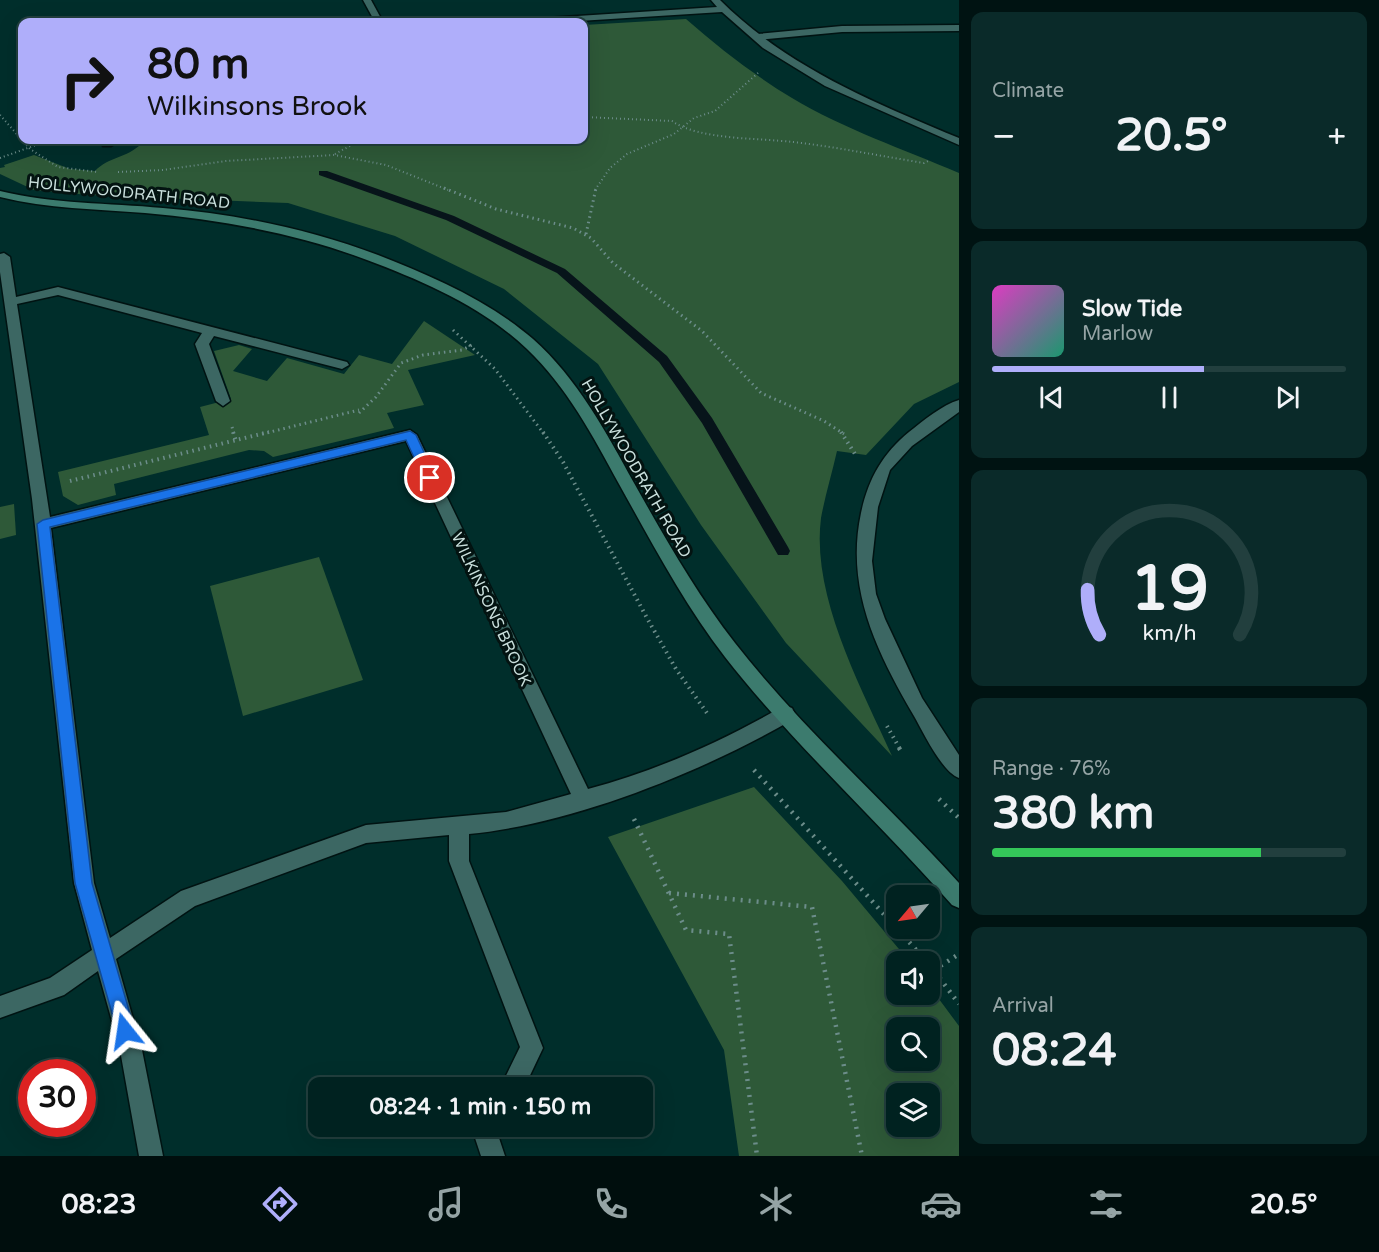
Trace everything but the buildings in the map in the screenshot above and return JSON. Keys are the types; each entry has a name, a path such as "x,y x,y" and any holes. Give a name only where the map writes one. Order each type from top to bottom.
{"main road":[{"name":"HOLLYWOODRATH ROAD","path":"0,194 62,205 207,216 292,232 373,258 425,281 489,315 528,342 565,380 593,422 678,575 730,651 959,898"}],"street":[{"path":"367,0 377,18"},
{"path":"715,0 723,9 790,61 875,107 959,142"},
{"path":"588,18 723,9"},
{"path":"758,37 842,29 959,28"},
{"path":"4,257 43,524 84,883 131,1050 152,1156"},
{"path":"10,302 58,291 342,365"},
{"path":"210,331 202,344 223,401"},
{"path":"959,405 911,438 883,469 865,532 864,564 864,575 878,624 924,719 959,770"},
{"name":"WILKINSONS BROOK","path":"43,524 410,435 583,799"},
{"path":"0,1008 56,987 188,898 366,834 506,820 620,789 732,745 786,714"},
{"path":"459,825 459,861 532,1048 517,1077"},
{"path":"487,1137 493,1156"}],"path":[{"path":"586,234 595,189 610,168 627,154 674,134 694,118 715,111 730,100 756,74 790,61"},
{"path":"0,115 18,135"},
{"path":"588,117 672,121 682,128 794,142 924,163 933,159"},
{"path":"26,144 58,167 104,173"},
{"path":"0,158 41,144"},
{"path":"334,155 354,144"},
{"path":"116,172 163,170 226,161 334,155 386,165 496,209 573,228 586,234 613,263 702,331 761,393 824,421 844,434 856,455"},
{"path":"451,328 507,379 536,421 572,480 662,647 686,686 732,745 917,951"},
{"path":"368,445 358,410 376,397 401,363 423,355 462,350 472,345"},
{"path":"620,789 686,930 729,934 757,1156"},
{"path":"669,893 812,907 862,1156"},
{"path":"940,963 959,954"},
{"path":"940,978 959,1004"}],"green space":[{"path":"686,19 737,61 792,98 853,129 959,173 959,382 914,404 866,455 837,451 821,518 820,548 831,609 853,671 892,756 786,643 701,525 598,364 504,289 395,236 288,203 89,195 34,190 0,174 0,168 5,167 4,165 34,155 70,169 95,171 141,144 588,144 588,25"},
{"path":"424,321 475,355 408,370 424,405 387,413 394,428 273,457 264,451 249,450 114,484 116,495 78,505 63,496 58,472 209,435 200,407 231,399 214,351 239,345 252,349 233,371 267,381 287,358 344,374 359,355 392,364"},
{"path":"14,504 16,535 0,539 0,507"},
{"path":"319,557 363,680 243,716 210,586"},
{"path":"754,787 842,881 886,934 886,939 891,939 901,951 886,951 886,1005 940,1005 940,1000 959,1026 959,1156 739,1156 724,1050 608,837"}],"waterway":[{"path":"323,173 450,218 561,271 663,359 707,421 783,551"}],"route":[{"path":"125,1031 84,883 43,524 410,435 430,478"}]}
